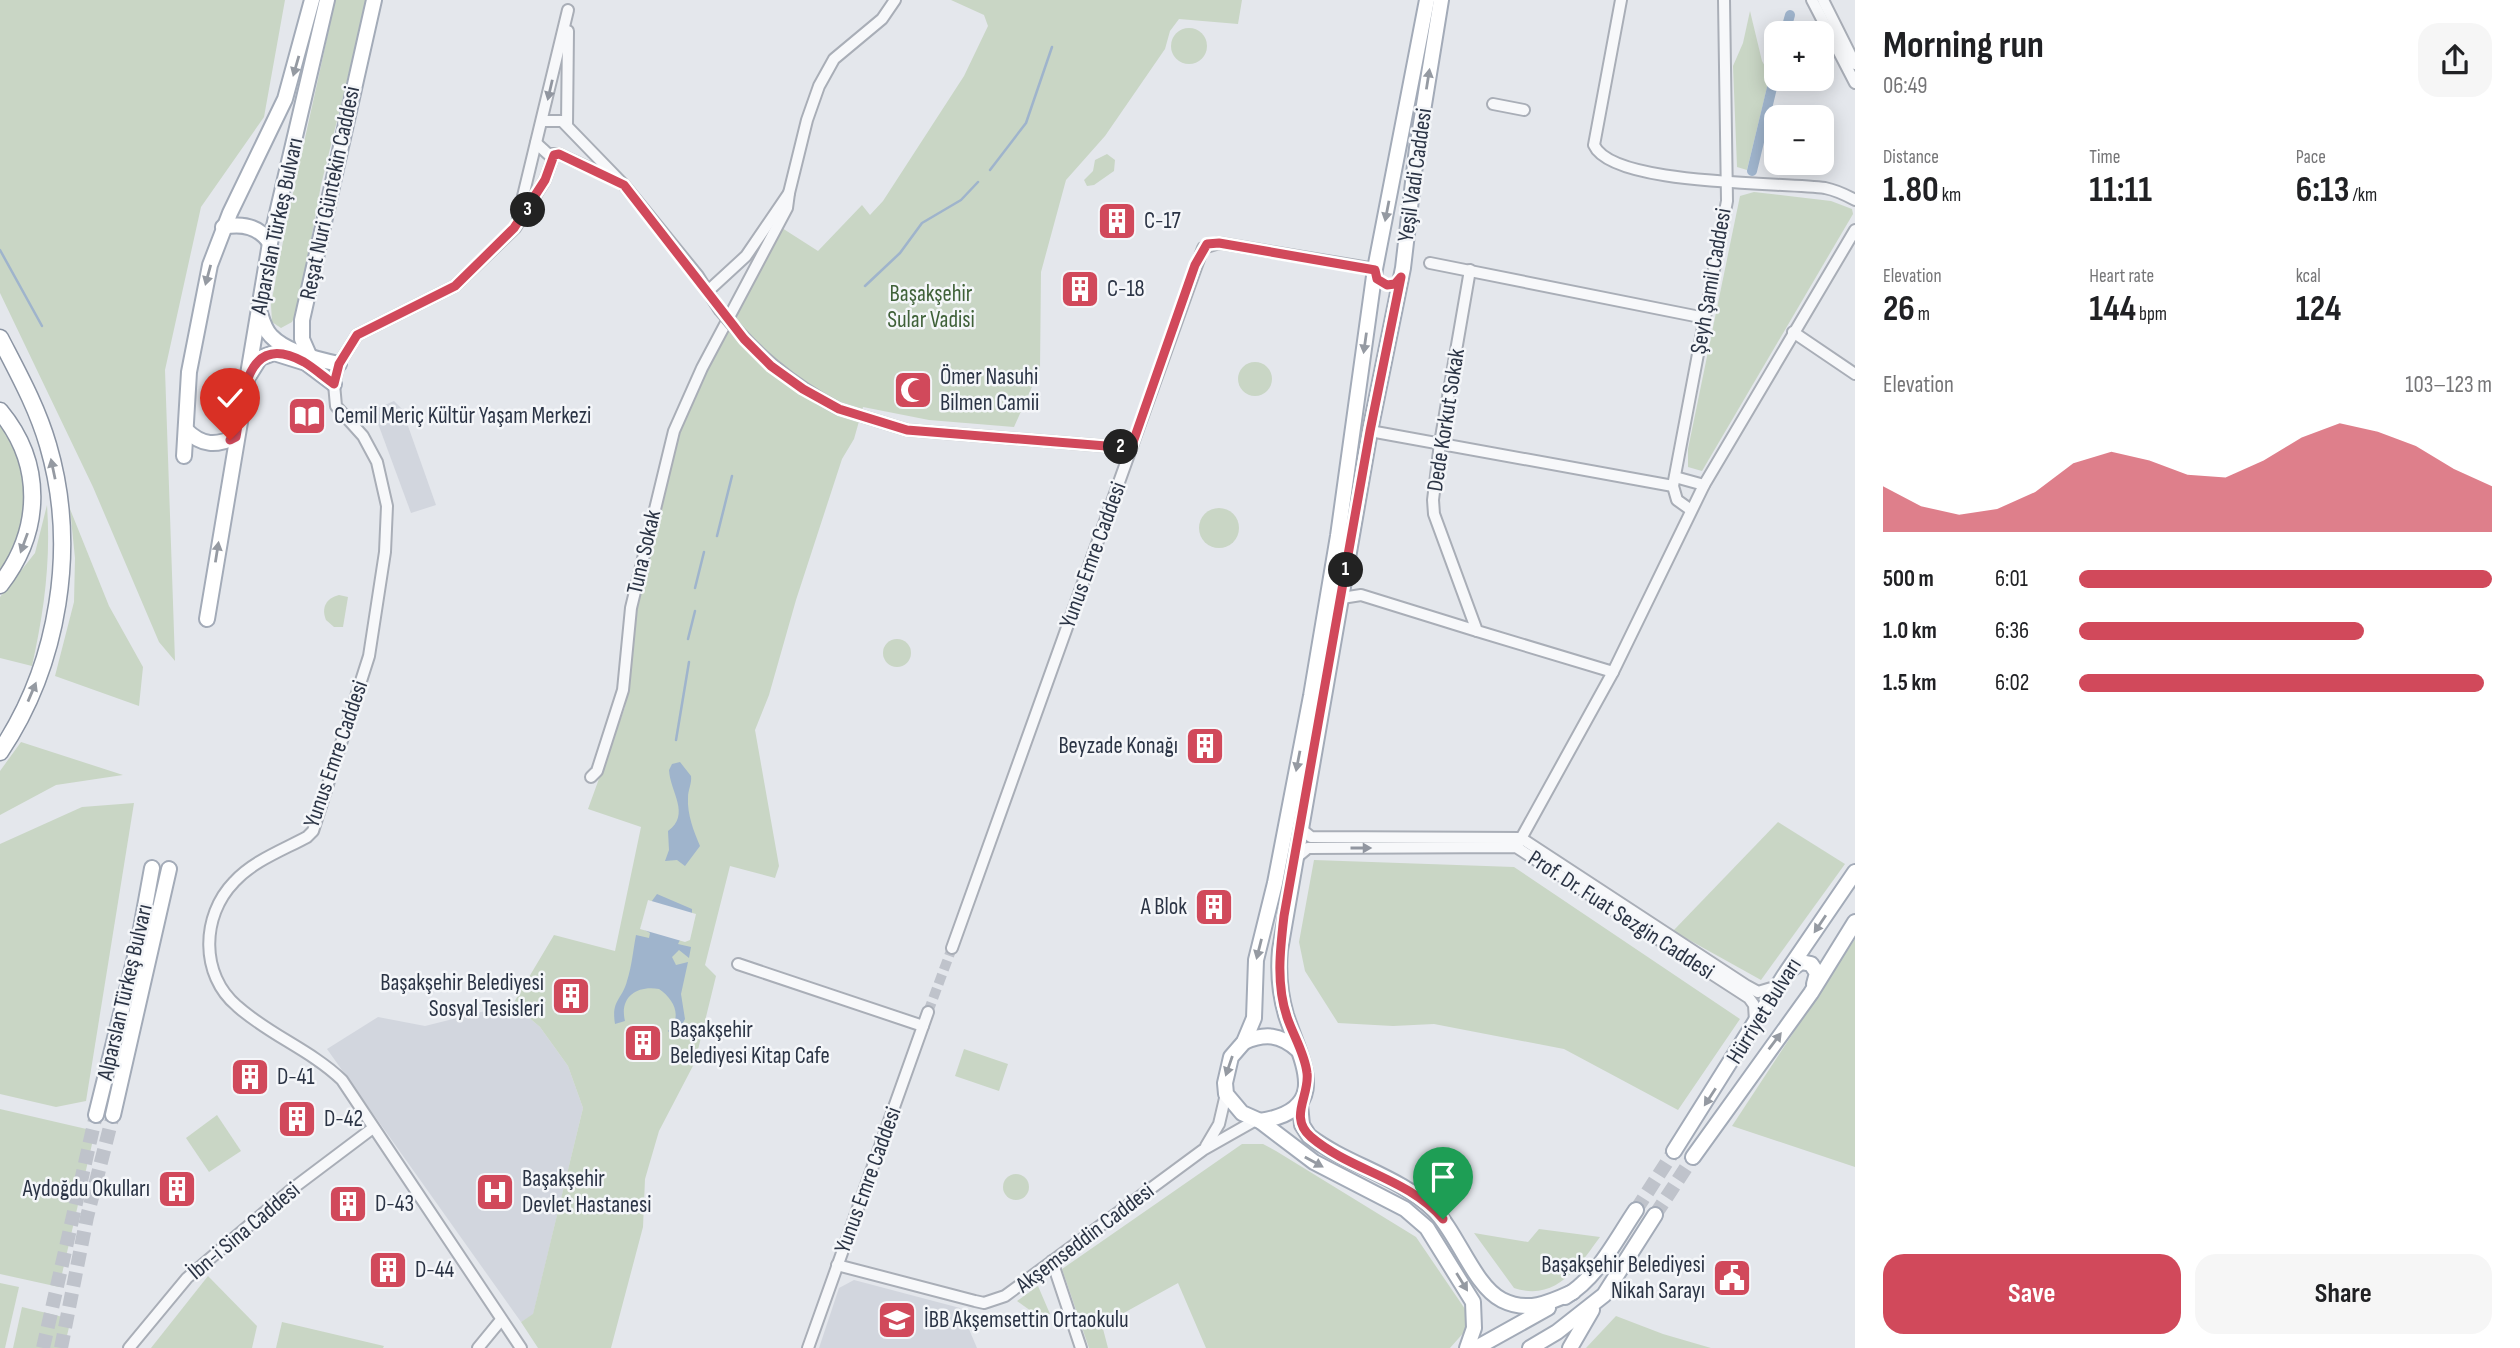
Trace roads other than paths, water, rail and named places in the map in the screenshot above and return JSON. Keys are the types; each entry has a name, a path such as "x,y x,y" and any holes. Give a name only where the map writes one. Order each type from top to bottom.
{"highway":[{"path":"0,338 34,409 48,446 60,504 61,562 47,650 27,701 0,752"},
{"path":"0,411 28,458 33,488 31,524 15,566 0,585"}],"main road":[{"name":"Alparslan Türkeş Bulvarı","path":"184,456 189,372 203,292 223,227 276,122 292,80 312,0"},
{"name":"Alparslan Türkeş Bulvarı","path":"207,619 270,243 327,0"},
{"name":"Reşat Nuri Güntekin Caddesi","path":"307,359 302,339 302,320 374,0"},
{"name":"Yeşil Vadi Caddesi","path":"1226,1094 1227,1065 1244,1042 1254,1018 1256,960 1275,883 1318,656 1375,270 1427,0"},
{"name":"Yeşil Vadi Caddesi","path":"1300,1104 1307,1076 1282,1000 1279,964 1370,431 1402,272 1417,148 1441,0"},
{"path":"223,227 258,230 270,243"},
{"path":"1390,257 1398,260 1402,272 1395,284 1387,285 1375,270 1390,257"},
{"path":"259,310 266,329 278,341 307,359 334,384"},
{"path":"266,329 277,334 288,333 302,320"},
{"path":"246,382 260,358 266,354 283,354 339,364"},
{"path":"186,430 195,439 207,444 236,437"},
{"name":"Alparslan Türkeş Bulvarı","path":"96,1115 141,934 152,868"},
{"name":"Alparslan Türkeş Bulvarı","path":"113,1115 169,869"},
{"name":"Hürriyet Bulvarı","path":"1674,1151 1781,981 1855,872"},
{"name":"Hürriyet Bulvarı","path":"1693,1157 1811,993 1855,922"},
{"path":"1781,981 1796,963 1811,964 1817,977 1811,993"},
{"path":"1244,1042 1271,1035 1285,1040 1299,1050"},
{"path":"1226,1094 1237,1109 1258,1120 1304,1156 1405,1209 1427,1228 1473,1302 1474,1328 1467,1348"},
{"path":"1258,1120 1282,1116 1300,1104 1302,1125 1309,1136 1416,1195 1436,1211 1484,1283 1499,1298 1518,1305 1542,1306 1573,1292"},
{"path":"1476,1348 1573,1292 1595,1272 1636,1210"},
{"path":"1530,1348 1557,1332 1611,1287 1655,1215"},
{"path":"1570,1348 1598,1300"}],"street":[{"name":"Tuna Sokak","path":"592,777 597,771 623,690 631,608 663,466 674,431 720,332 787,208 799,146 819,86 834,59 882,19 895,0"},
{"path":"1620,0 1594,145 1599,156 1616,165 1645,171 1724,182 1827,188 1855,200"},
{"name":"Şeyh Şamil Caddesi","path":"1674,482 1727,201 1724,182 1724,0"},
{"path":"1812,0 1853,64"},
{"path":"1823,0 1853,64 1855,83"},
{"path":"514,228 536,143 536,132 543,121 568,5"},
{"path":"334,384 339,364 357,335 455,286 514,228 545,180 556,155 571,142 568,127 568,5"},
{"path":"1493,104 1524,110"},
{"path":"543,121 556,120 568,127 624,185 744,339 771,366 803,389 839,409 907,430 1131,448"},
{"path":"536,143 543,152 556,155 624,185"},
{"path":"708,291 746,256 789,193"},
{"path":"1518,843 1613,672 1704,485 1855,230"},
{"name":"Yunus Emre Caddesi","path":"952,948 1195,265 1207,244 1219,243 1375,270"},
{"path":"1430,263 1705,318"},
{"name":"Dede Korkut Sokak","path":"1470,271 1440,443 1433,500 1434,514 1476,631"},
{"path":"1793,332 1855,374"},
{"name":"Yunus Emre Caddesi","path":"334,384 336,406 363,436 377,461 387,506 385,552 369,656 313,831 234,881 216,912 209,953 217,982 226,997 342,1080 521,1348"},
{"path":"1370,431 1704,485"},
{"path":"1674,482 1677,500 1691,510"},
{"path":"1346,573 1352,587 1361,595 1613,672"},
{"path":"1342,598 1361,595"},
{"name":"Prof. Dr. Fuat Sezgin Caddesi","path":"1301,828 1311,837 1518,843 1746,986 1758,992 1781,981"},
{"name":"Prof. Dr. Fuat Sezgin Caddesi","path":"1296,858 1308,848 1518,843 1749,998 1754,1005 1755,1024"},
{"path":"737,964 923,1026"},
{"name":"Yunus Emre Caddesi","path":"808,1348 928,1012"},
{"name":"Akşemseddin Caddesi","path":"1203,1150 1219,1124 1226,1094"},
{"name":"Akşemseddin Caddesi","path":"837,1265 984,1303 1005,1296 1203,1150 1258,1120"},
{"name":"İbn-i Sina Caddesi","path":"129,1348 187,1278 292,1188 373,1128"},
{"path":"1052,1261 1081,1348"},
{"path":"478,1348 501,1320"}],"water":[{"path":"680,762 691,776 689,810 700,846 685,866 677,860 665,861 669,850 668,831 675,824 679,810 669,770 672,764"},
{"path":"657,894 692,909 692,915 678,944 691,947 689,958 679,950 672,957 676,965 688,962 681,994 685,1019 675,1038 668,1031 675,1020 675,1008 659,989 644,989 632,994 625,1005 625,1021 615,1024 614,1016 629,975 636,935 649,938 650,933 643,929 649,905"}],"waterway":[{"path":"1788,21 1790,15"},
{"path":"990,170 1026,123 1052,47"},
{"path":"1752,171 1771,91"},
{"path":"865,286 900,253 922,223 961,200 978,182"},
{"path":"0,250 42,326"},
{"path":"717,536 732,476"},
{"path":"695,588 704,552"},
{"path":"688,639 695,611"},
{"path":"676,740 689,662"}],"tunnel":[{"path":"928,1012 952,948"},
{"path":"43,1348 96,1115"},
{"path":"61,1348 87,1217 113,1115"},
{"path":"1636,1210 1674,1151"},
{"path":"1655,1215 1693,1157"}],"place":[{"name":"C-17","path":"1117,221"},
{"name":"C-18","path":"1080,289"},
{"name":"Ömer Nasuhi Bilmen Camii","path":"913,390"},
{"name":"Cemil Meriç Kültür Yaşam Merkezi","path":"307,416"},
{"name":"Beyzade Konağı","path":"1205,746"},
{"name":"A Blok","path":"1214,907"},
{"name":"Başakşehir Belediyesi Sosyal Tesisleri","path":"571,996"},
{"name":"Başakşehir Belediyesi Kitap Cafe","path":"643,1043"},
{"name":"D-41","path":"250,1077"},
{"name":"D-42","path":"297,1119"},
{"name":"Aydoğdu Okulları","path":"177,1189"},
{"name":"Başakşehir Devlet Hastanesi","path":"495,1192"},
{"name":"D-43","path":"348,1204"},
{"name":"D-44","path":"388,1270"},
{"name":"Başakşehir Belediyesi Nikah Sarayı","path":"1732,1278"},
{"name":"İBB Akşemsettin Ortaokulu","path":"897,1320"}],"park label":[{"name":"Başakşehir Sular Vadisi","path":"931,307"}]}
